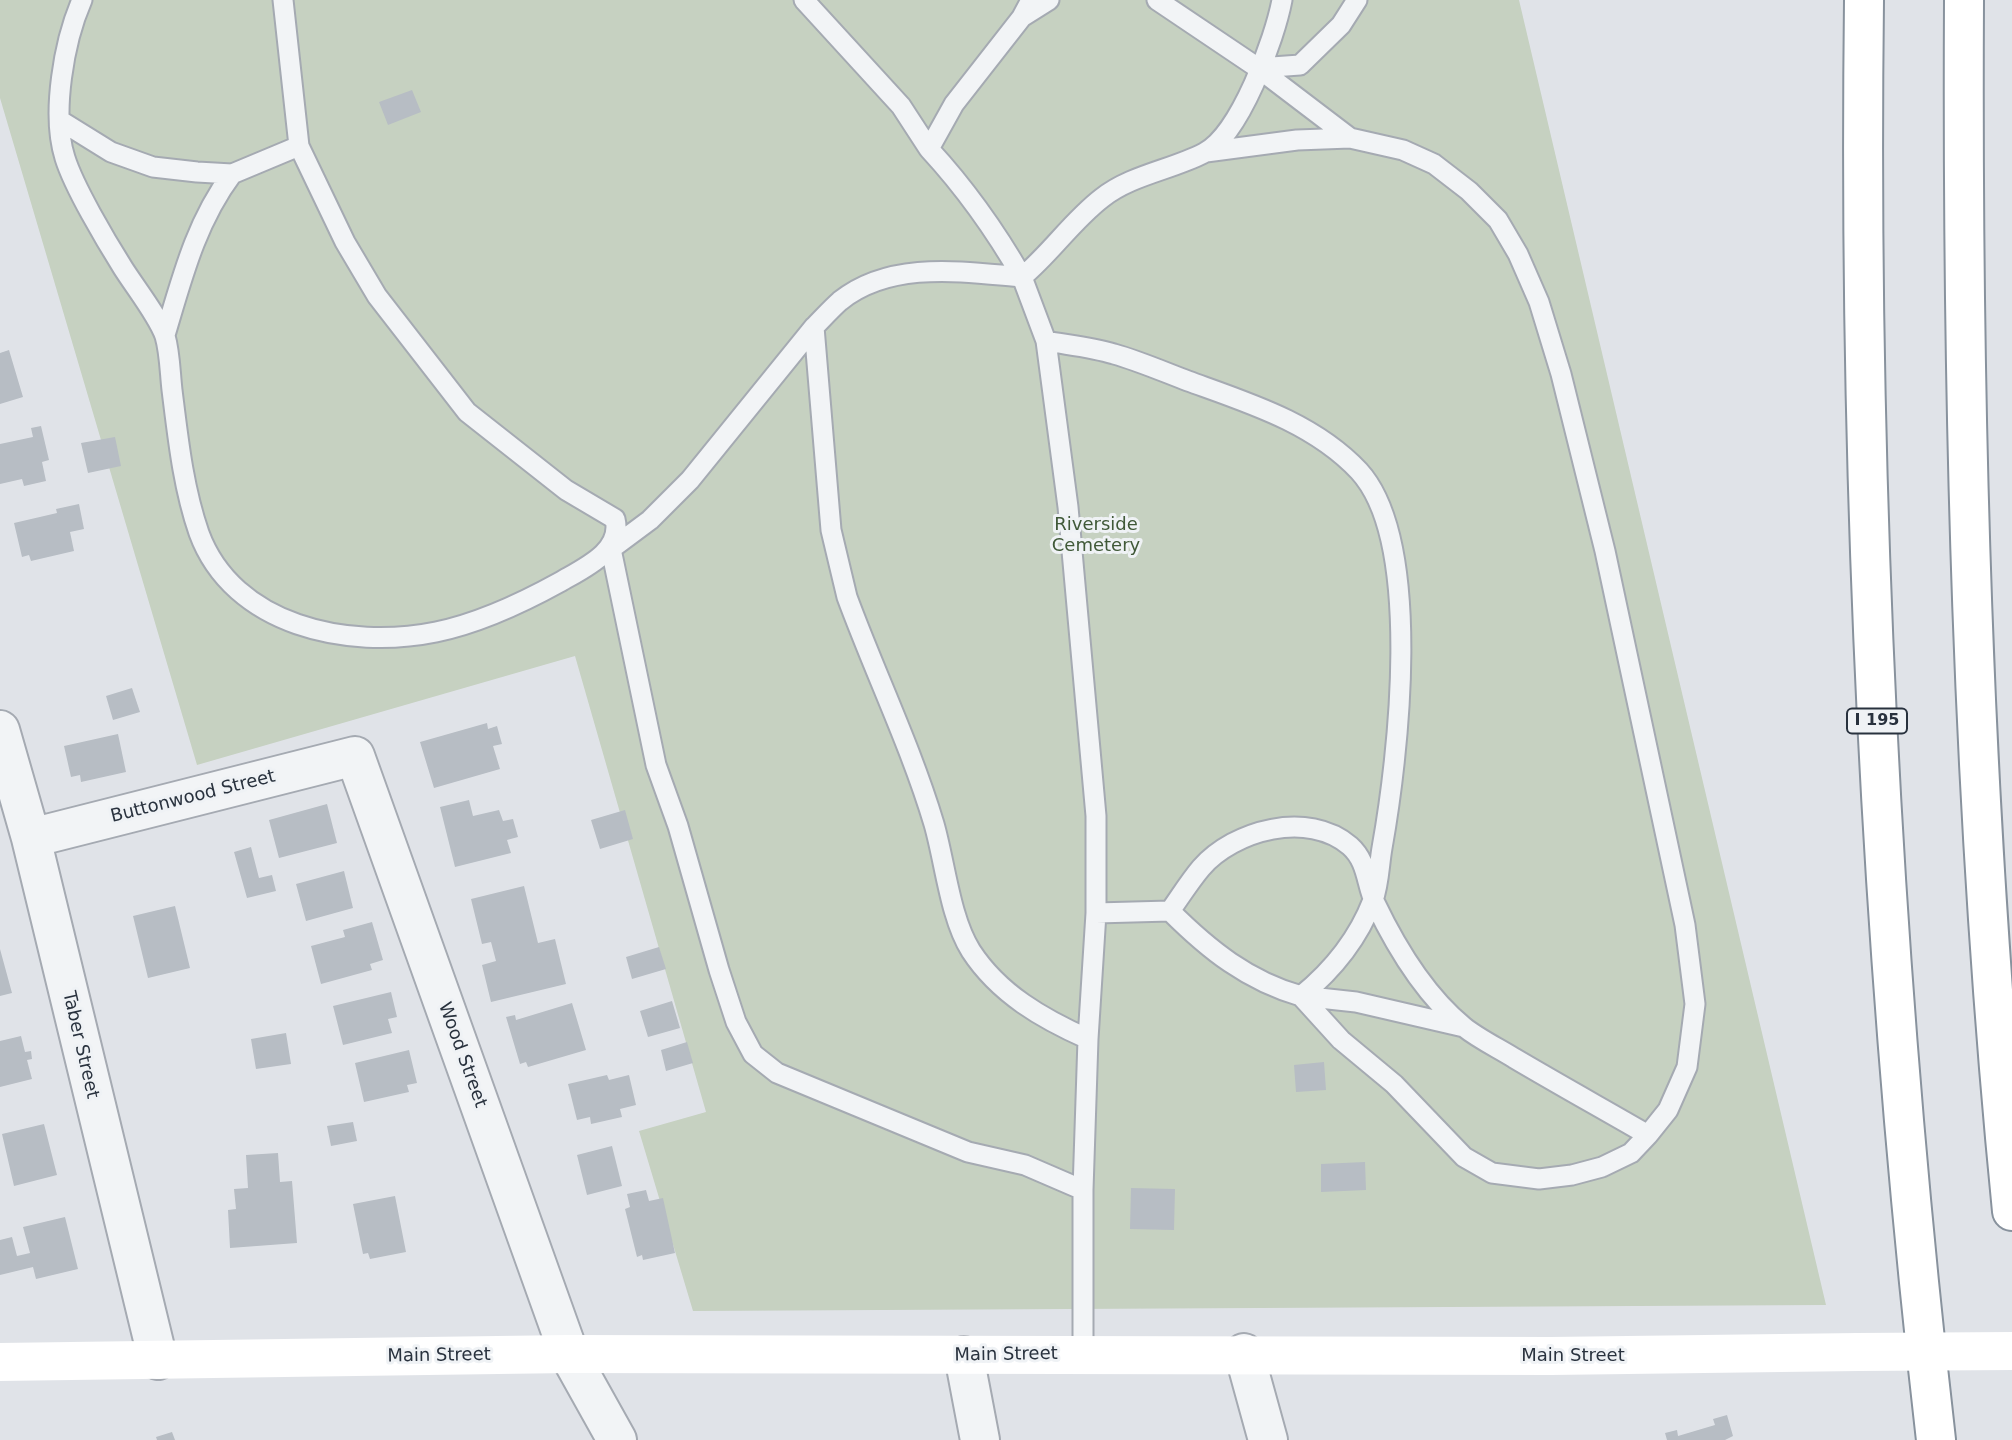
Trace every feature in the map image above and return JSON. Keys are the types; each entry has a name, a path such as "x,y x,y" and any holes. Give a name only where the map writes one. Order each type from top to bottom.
{"main road":[{"name":"I 195","path":"1864,0 1866,387 1881,808 1895,1027 1918,1285 1936,1440"},
{"path":"1964,0 1965,243 1974,628 1988,899 2012,1211"},
{"name":"Main Street","path":"0,1362 569,1354 964,1356 1244,1353 1564,1356 2012,1351"}],"street":[{"name":"Taber Street","path":"0,730 32,838 158,1360"},
{"name":"Buttonwood Street","path":"32,838 355,756"},
{"name":"Wood Street","path":"355,756 569,1354 617,1440"},
{"path":"1244,1353 1268,1440"},
{"path":"964,1356 980,1440"}],"lane":[{"path":"82,0 72,24 61,69 64,158 120,264 165,335"},
{"path":"282,0 299,146 345,242 377,296 467,412 566,490 615,519 617,528 611,549 656,765 678,826 736,1022 753,1054 777,1073 968,1152 1025,1165 1083,1190"},
{"path":"804,0 901,106 929,149 966,189 994,228 1022,277 1046,341 1082,647 1096,816 1096,913 1083,1190 1083,1354"},
{"path":"929,149 954,104 1027,9 1049,0"},
{"path":"1157,0 1258,68 1350,138"},
{"path":"1206,152 1229,128 1247,101 1282,0"},
{"path":"1258,68 1300,65 1341,25 1357,0"},
{"path":"61,121 111,152 153,167 232,174 299,146"},
{"path":"232,174 212,201 193,243 165,335 179,449 199,533 213,563 236,590 258,607 288,622 330,633 403,637 437,632 472,622 527,600 611,549 650,520 690,480 814,327 841,300 869,285 901,275 932,271 1022,277 1047,256 1072,226 1103,197 1136,180 1206,152 1297,140 1350,138 1403,150 1434,164 1469,191 1498,220 1518,254 1539,302 1561,374 1605,551 1685,925 1695,1004 1687,1067 1668,1110 1631,1153 1602,1167 1572,1175 1539,1179 1492,1173 1464,1157 1394,1084 1340,1040 1301,996"},
{"path":"814,327 831,530 837,558 862,640 895,716 933,823 958,920 970,950 1007,992 1043,1018 1088,1040"},
{"path":"1046,341 1113,354 1301,426 1335,447 1362,474 1380,502 1396,572 1401,631 1392,783 1373,900 1332,971 1301,996"},
{"path":"1170,911 1202,867 1228,845 1266,830 1294,827 1324,832 1350,846 1367,870 1373,900 1396,944 1430,991 1464,1027 1648,1135"},
{"path":"1096,913 1170,911 1203,945 1272,988 1301,996 1356,1002 1464,1027"}],"green space":[{"name":"Riverside Cemetery","path":"0,0 1519,0 1826,1305 693,1311 639,1131 706,1112 575,656 197,765 0,98"}],"building":[{"path":"412,90 421,112 388,125 379,102"},
{"path":"9,350 23,397 0,404 0,353"},
{"path":"41,426 49,460 42,462 46,481 24,486 22,479 0,484 0,444 33,437 31,428"},
{"path":"115,437 121,466 88,473 81,443"},
{"path":"79,504 84,529 70,532 74,551 31,561 29,555 22,557 14,523 57,513 56,509"},
{"path":"132,688 140,712 113,720 106,696"},
{"path":"487,723 488,729 497,726 502,744 493,746 500,769 434,788 420,742"},
{"path":"118,734 126,772 81,782 80,775 71,777 64,746"},
{"path":"469,800 473,816 499,810 503,821 513,819 518,837 507,840 511,853 455,867 440,807"},
{"path":"327,804 337,843 279,858 269,820"},
{"path":"625,810 633,839 600,849 591,820"},
{"path":"251,847 259,878 272,875 276,891 247,898 234,852"},
{"path":"344,871 353,908 306,921 296,884"},
{"path":"524,886 538,943 555,939 566,984 491,1002 482,965 496,961 491,942 482,944 471,899"},
{"path":"175,906 190,968 148,978 133,916"},
{"path":"372,922 383,960 370,964 372,970 321,984 311,946 345,937 343,930"},
{"path":"659,947 666,969 632,979 626,957"},
{"path":"0,949 12,993 0,996"},
{"path":"391,992 397,1017 388,1019 392,1033 343,1045 333,1006"},
{"path":"672,1001 680,1028 648,1037 640,1011"},
{"path":"572,1003 586,1050 528,1067 526,1062 520,1064 506,1017 515,1015 516,1020"},
{"path":"286,1033 291,1064 256,1069 251,1039"},
{"path":"21,1036 25,1052 31,1051 32,1059 27,1060 32,1079 0,1087 0,1041"},
{"path":"687,1042 693,1063 666,1071 661,1050"},
{"path":"409,1050 417,1083 407,1085 409,1092 364,1102 355,1063"},
{"path":"1324,1062 1326,1090 1296,1092 1294,1065"},
{"path":"607,1075 609,1080 629,1075 636,1105 620,1109 622,1117 591,1124 590,1117 577,1120 568,1084"},
{"path":"353,1122 357,1141 331,1146 327,1126"},
{"path":"44,1124 57,1175 14,1186 2,1134"},
{"path":"612,1146 622,1186 587,1195 577,1155"},
{"path":"278,1153 280,1182 292,1181 297,1243 230,1248 228,1210 236,1209 234,1189 248,1188 246,1155"},
{"path":"1365,1162 1366,1190 1321,1192 1321,1164"},
{"path":"1131,1188 1175,1189 1174,1230 1130,1229"},
{"path":"646,1190 649,1201 663,1198 675,1253 643,1260 642,1255 637,1257 625,1209 630,1207 627,1194"},
{"path":"395,1196 406,1252 370,1259 368,1253 363,1254 353,1204"},
{"path":"65,1217 78,1269 36,1279 33,1267 0,1275 0,1240 12,1237 17,1256 30,1253 23,1227"},
{"path":"1727,1415 1733,1436 1725,1440 1667,1440 1665,1433 1677,1430 1678,1436 1715,1425 1713,1419"},
{"path":"172,1432 175,1440 157,1440 156,1437"}]}
